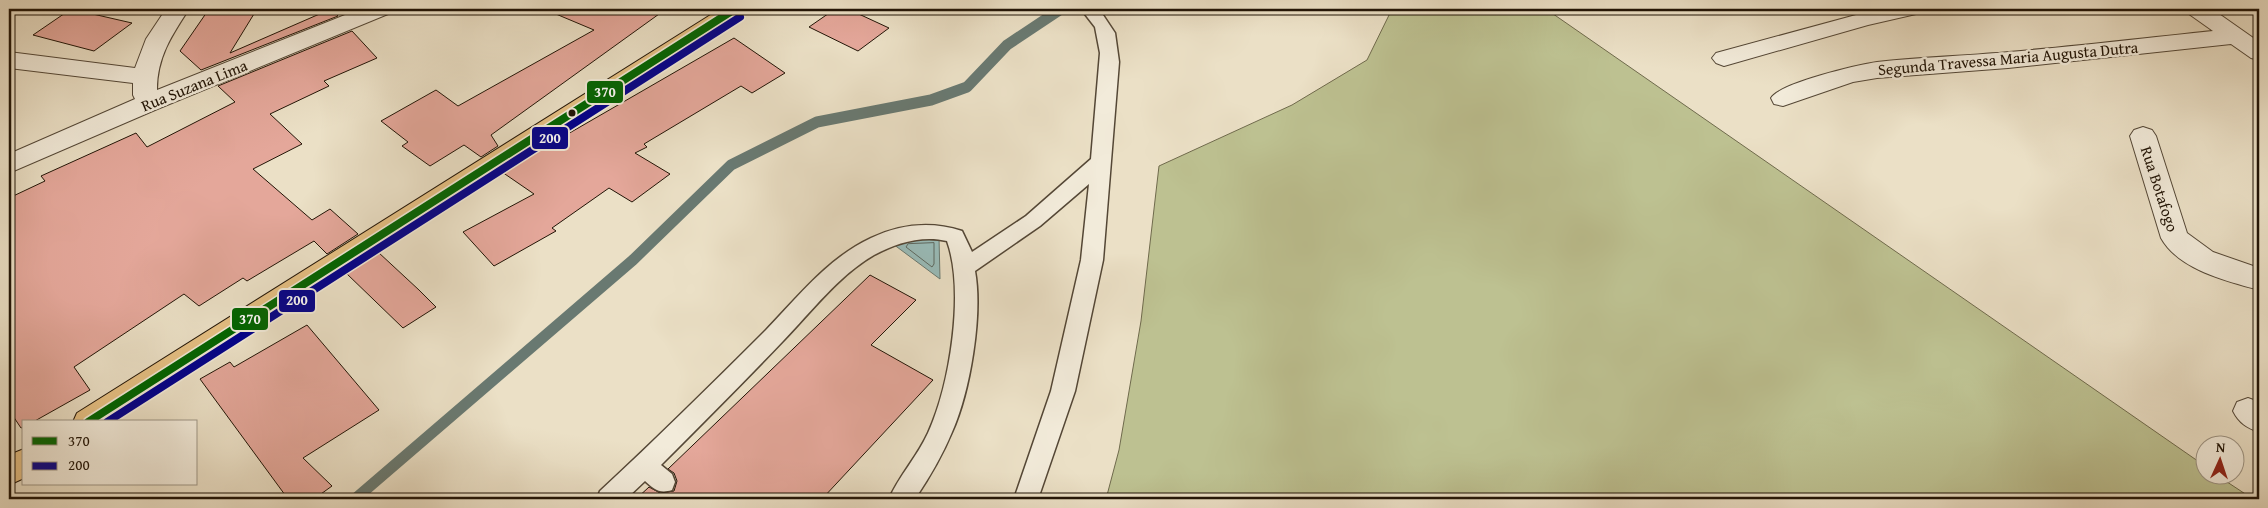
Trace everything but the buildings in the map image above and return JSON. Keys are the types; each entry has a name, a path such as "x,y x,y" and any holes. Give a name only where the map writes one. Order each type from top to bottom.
{"main road":[{"path":"91,420 735,9"},
{"path":"9,471 22,463"}],"street":[{"path":"146,104 145,77 148,57 161,31 178,9"},
{"name":"Rua Suzana Lima","path":"9,164 146,104 380,9"},
{"path":"1724,58 1864,19 1908,9"},
{"path":"2197,9 2259,53"},
{"name":"Segunda Travessa Maria Augusta Dutra","path":"1783,98 1850,75 1877,70 2008,60 2237,36"},
{"name":"Rua Suzana Lima","path":"9,60 145,77"},
{"name":"Rua Botafogo","path":"2144,136 2175,238 2186,250 2202,260 2259,279"}],"lane":[{"path":"1026,499 1064,392 1092,260 1110,62 1109,37 1103,23 1090,9"},
{"path":"965,267 1033,221 1102,160"},
{"path":"609,499 776,334 831,276 856,256 887,239 916,232 942,231 956,236 962,247 965,267 965,305 961,359 944,424 913,483 901,499"},
{"path":"644,465 664,482"}],"green space":[{"path":"1392,9 1546,9 2196,460 2196,486 2233,486 2253,499 1106,499 1119,450 1141,321 1159,166 1292,105 1367,60"}],"water":[{"path":"939,237 940,279 893,244 907,239"}],"waterway":[{"path":"355,499 633,260 731,165 817,122 931,100 967,87 1007,45 1061,9"}],"transit line":[{"name":"370","path":"91,420 735,9"},
{"name":"200","path":"110,420 740,17"}]}
